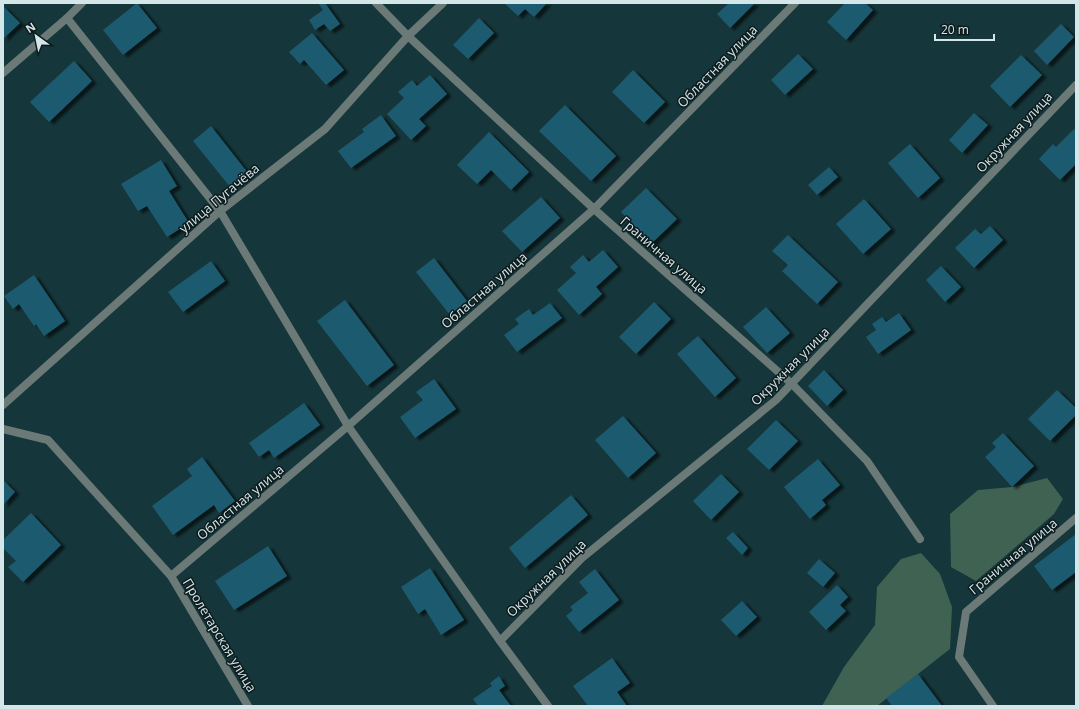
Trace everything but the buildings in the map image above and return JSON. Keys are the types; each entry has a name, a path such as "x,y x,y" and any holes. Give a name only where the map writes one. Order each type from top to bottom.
{"street":[{"path":"3,73 67,18 82,3"},
{"name":"Граничная улица","path":"376,3 408,36 594,209 792,384 867,460 920,539"},
{"name":"улица Пугачёва","path":"3,405 220,210 325,129 408,36 443,3"},
{"name":"Областная улица","path":"171,576 348,426 594,209 795,3"},
{"path":"67,18 220,210 348,426 500,641 548,706"},
{"name":"Окружная улица","path":"500,641 582,558 776,400 1076,85"},
{"name":"Пролетарская улица","path":"3,429 48,440 171,576 248,706"},
{"name":"Граничная улица","path":"993,706 960,656 966,612 1076,518"}],"green space":[{"path":"1047,478 1063,499 1054,514 976,581 951,567 950,514 978,490 1012,487"},
{"path":"921,553 940,574 952,607 950,649 877,706 822,706 844,667 875,625 877,587 901,559"}]}
